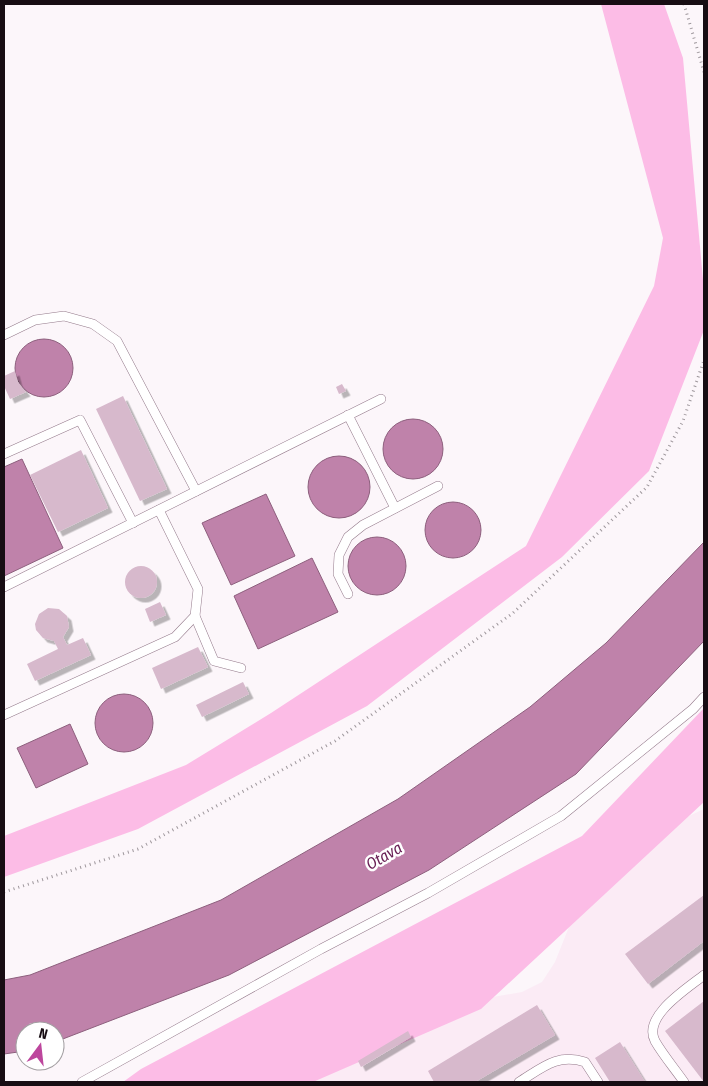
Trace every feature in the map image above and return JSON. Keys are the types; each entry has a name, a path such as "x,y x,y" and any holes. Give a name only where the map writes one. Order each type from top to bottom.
{"lane":[{"path":"4,335 35,320 64,316 93,324 117,341 196,491"},
{"path":"4,587 380,399"},
{"path":"348,415 395,508"},
{"path":"4,454 80,420 133,523"},
{"path":"348,594 338,574 339,555 348,537 363,525 438,486"},
{"path":"159,510 198,589 195,616 214,661 241,668"},
{"path":"4,716 175,637 195,616"},
{"path":"82,1082 321,949 428,893 561,816 693,709 704,697"},
{"path":"684,1082 654,1039 652,1026 658,1015 704,974"},
{"path":"519,1082 563,1058 585,1062 598,1082"}],"path":[{"path":"684,4 704,72"},
{"path":"4,892 138,849 155,840 335,741 513,613 647,487 683,421 704,360"}],"shaded area":[{"path":"601,4 664,4 683,58 704,291 704,330 649,471 562,557 367,706 138,829 4,877 4,836 186,765 271,713 526,546 654,286 663,238"},
{"path":"704,708 704,802 481,1009 313,1082 123,1082 141,1069 582,836"},
{"path":"704,809 704,1082 303,1082 476,1000 522,992 542,982 555,962 569,927 676,822"}],"water":[{"path":"38,339 50,339 60,343 69,352 73,374 65,389 50,397 38,397 28,393 19,384 15,374 15,362 19,352 28,343"},
{"path":"407,419 419,419 435,427 441,437 443,449 441,461 435,471 419,479 407,479 391,471 383,455 383,443 391,427"},
{"path":"339,456 351,458 361,465 368,475 370,487 368,499 361,509 351,516 339,518 327,516 317,509 310,499 308,487 310,475 317,465 327,458"},
{"path":"22,459 63,548 4,576 4,467"},
{"path":"266,494 295,556 231,585 202,523"},
{"path":"447,502 459,502 469,506 477,514 481,530 477,546 469,554 459,558 447,558 437,554 429,546 425,536 425,524 429,514 437,506"},
{"path":"377,537 388,539 401,550 406,566 404,577 393,590 377,595 366,593 353,582 348,566 350,555 361,542"},
{"name":"Otava","path":"704,542 704,641 576,774 429,870 229,975 65,1038 65,1021 15,1021 15,1052 4,1054 4,980 30,975 221,900 398,799 530,707 606,643"},
{"path":"312,558 338,612 258,649 234,596"},
{"path":"124,694 140,699 148,707 153,723 148,739 140,747 124,752 108,747 100,739 95,723 100,707 108,699"},
{"path":"70,724 88,764 36,788 17,748"}],"building":[{"path":"15,371 18,382 26,392 10,399 4,386 4,376"},
{"path":"342,384 346,391 339,394 336,387"},
{"path":"123,396 167,489 140,501 96,409"},
{"path":"81,450 108,508 58,532 30,475"},
{"path":"141,566 147,567 152,571 156,576 156,588 152,593 147,597 141,598 135,597 130,593 126,588 125,582 126,576 130,571 135,567"},
{"path":"160,602 166,615 150,622 145,609"},
{"path":"48,608 59,609 67,616 69,627 63,637 67,645 83,638 91,655 35,681 27,664 58,649 54,641 43,638 36,630 35,624 39,614"},
{"path":"198,647 208,667 161,689 152,668"},
{"path":"243,682 249,694 202,717 196,705"},
{"path":"704,895 704,941 648,984 625,954"},
{"path":"704,1001 704,1082 665,1031"},
{"path":"537,1005 555,1035 475,1082 434,1082 428,1071"},
{"path":"408,1031 411,1037 361,1067 358,1061"},
{"path":"620,1042 645,1082 610,1082 595,1058"}]}
